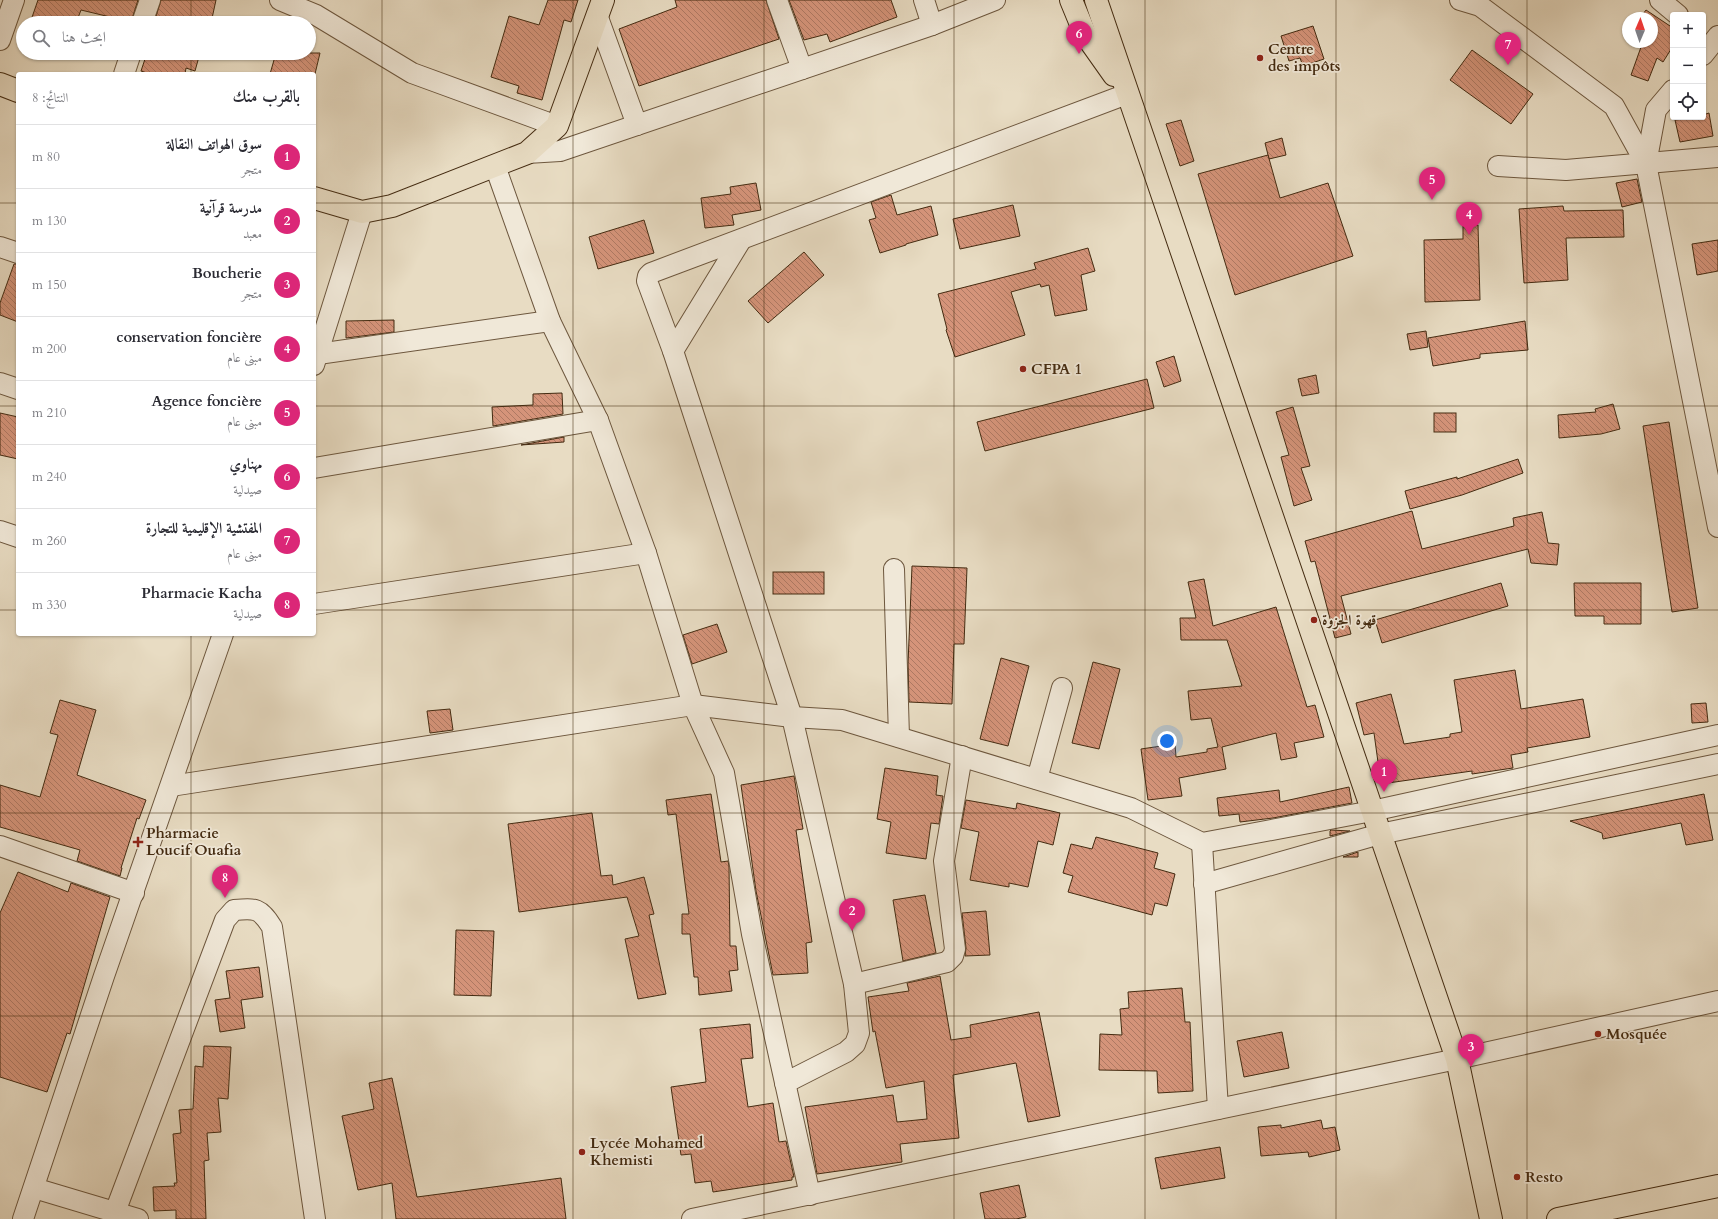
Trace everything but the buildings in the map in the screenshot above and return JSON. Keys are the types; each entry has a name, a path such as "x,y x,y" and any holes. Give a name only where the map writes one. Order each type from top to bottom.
{"main road":[{"path":"1070,0 1085,34 1128,94"},
{"path":"1096,0 1457,1059 1491,1219"},
{"path":"316,199 362,212 392,206 527,154 557,126 600,8"},
{"path":"0,84 16,90"},
{"path":"1558,1219 1718,1186"}],"street":[{"path":"0,40 14,0"},
{"path":"144,16 150,0"},
{"path":"280,0 316,15 412,73 557,126"},
{"path":"777,0 802,69"},
{"path":"924,0 932,25"},
{"path":"527,154 560,151 932,25 995,0"},
{"path":"1460,0 1480,6 1614,106 1646,164 1718,527"},
{"path":"1660,0 1674,12"},
{"path":"600,8 637,125"},
{"path":"125,72 129,60"},
{"path":"785,1084 846,1052 854,1044 859,1034 854,984 792,717 673,351 647,281 648,276 651,273 1128,94"},
{"path":"1646,164 1656,110 1670,94"},
{"path":"1498,166 1566,170 1718,157"},
{"path":"495,166 550,321 598,420 646,553 693,705 724,773 752,934 810,1195"},
{"path":"316,354 362,212"},
{"path":"673,351 741,240"},
{"path":"0,246 16,252"},
{"path":"316,357 550,321"},
{"path":"0,383 16,388"},
{"path":"316,468 598,420"},
{"path":"0,530 16,536"},
{"path":"316,604 646,553"},
{"path":"894,569 899,737"},
{"path":"23,1219 222,636"},
{"path":"1037,779 1062,688"},
{"path":"171,786 693,705 792,717 842,720 1130,808 1202,843 1372,810 1718,736"},
{"path":"854,984 947,962 953,956 955,949 944,861 962,756"},
{"path":"1204,884 1380,834 1718,764"},
{"path":"1202,843 1218,1109"},
{"path":"0,847 134,893"},
{"path":"115,1212 225,920 234,910 250,908 264,913 272,927 315,1219"},
{"path":"692,1219 1457,1059 1718,1001"},
{"path":"34,1188 138,1219"}],"place":[{"name":"مهناوي","path":"1079,54"},
{"name":"Centre des impôts","path":"1260,58"},
{"name":"المفتشية الإقليمية للتجارة","path":"1508,65"},
{"name":"Agence foncière","path":"1432,200"},
{"name":"conservation foncière","path":"1469,235"},
{"name":"CFPA 1","path":"1023,369"},
{"name":"قهوة الجزوة","path":"1314,620"},
{"name":"سوق الهواتف النقالة","path":"1384,792"},
{"name":"Pharmacie Loucif Ouafia","path":"138,842"},
{"name":"Pharmacie Kacha","path":"225,898"},
{"name":"مدرسة قرآنية","path":"852,931"},
{"name":"Mosquée","path":"1598,1034"},
{"name":"Boucherie","path":"1471,1067"},
{"name":"Lycée Mohamed Khemisti","path":"582,1152"},
{"name":"Resto","path":"1517,1177"}]}
